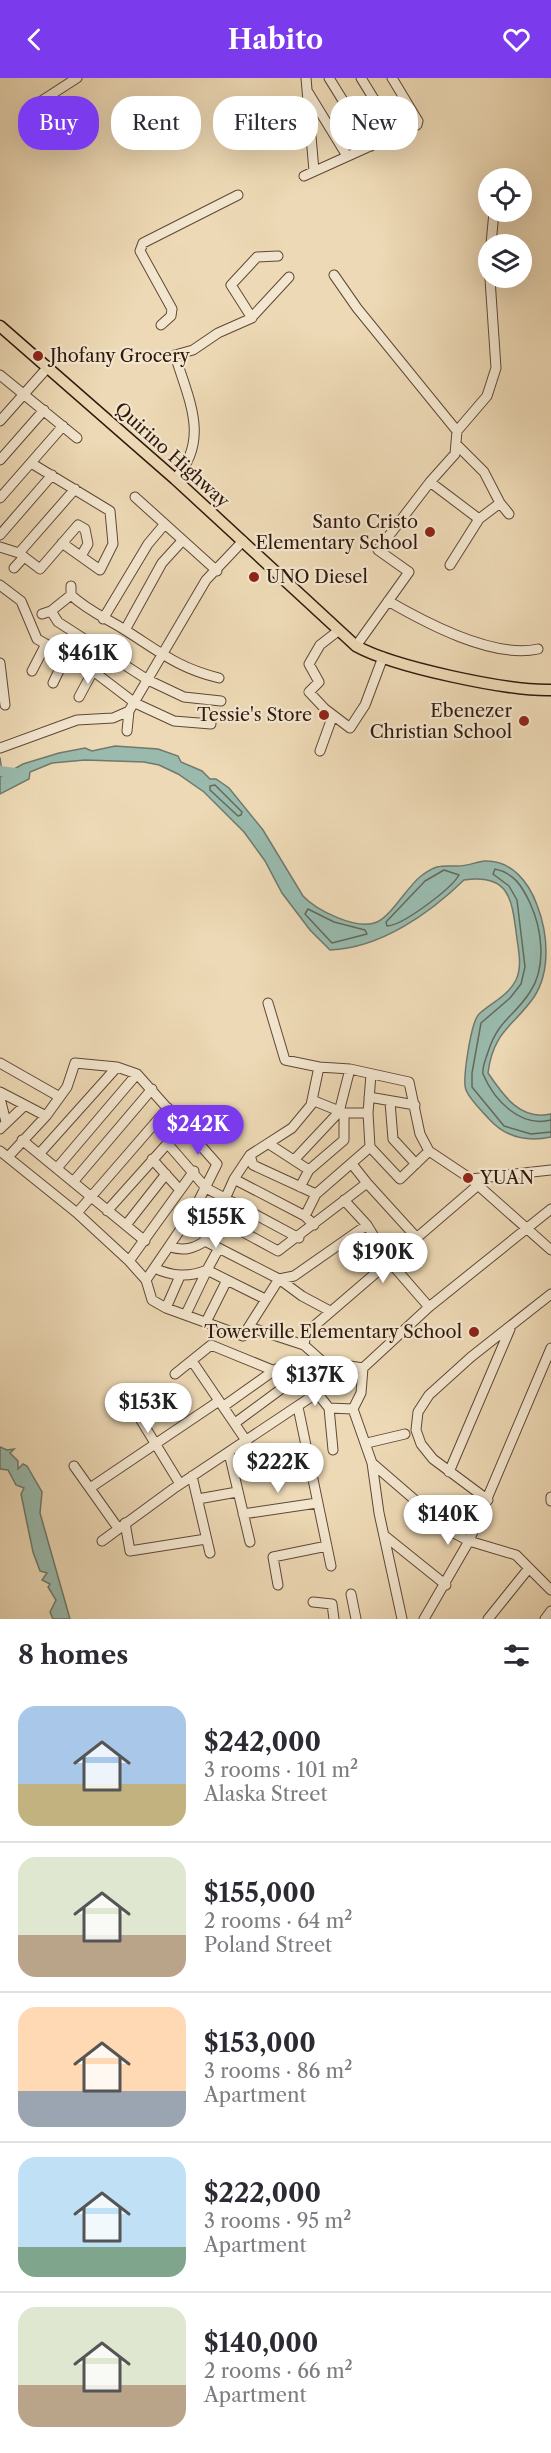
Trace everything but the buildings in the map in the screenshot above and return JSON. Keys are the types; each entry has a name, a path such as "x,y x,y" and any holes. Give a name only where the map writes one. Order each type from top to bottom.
{"main road":[{"name":"Quirino Highway","path":"0,326 175,479 356,646 383,657 507,687 551,690"}],"street":[{"path":"49,96 77,78"},
{"path":"306,78 314,171"},
{"path":"330,78 341,96"},
{"path":"361,78 372,96"},
{"path":"392,78 402,96"},
{"path":"307,90 347,156"},
{"path":"304,176 361,150"},
{"path":"161,324 171,316 172,309 140,251 142,243 238,195"},
{"path":"253,316 231,285 257,256 278,256"},
{"path":"334,275 357,308 457,430 455,454 430,482 378,550 409,572 356,646"},
{"path":"175,479 187,466 190,458 194,409 175,355 193,350 253,316 289,277"},
{"path":"457,430 487,396 496,368 491,288"},
{"path":"0,421 48,367"},
{"path":"0,375 77,438"},
{"path":"0,460 44,410"},
{"path":"0,498 63,426"},
{"path":"457,445 484,472 500,503 509,514"},
{"path":"31,463 110,511 113,544 100,570 62,543"},
{"path":"0,535 52,476"},
{"path":"430,482 479,519"},
{"path":"14,568 75,489"},
{"path":"135,497 217,571"},
{"path":"450,565 479,519 500,503"},
{"path":"0,547 22,555 40,568 78,525 85,529 88,544 81,556"},
{"path":"103,618 148,544 164,525"},
{"path":"125,630 162,563 182,541"},
{"path":"127,731 132,707 206,580 243,541"},
{"path":"0,585 21,601 37,639 93,671 132,707 174,721 211,724"},
{"path":"219,678 194,672 162,656 125,630 87,610 71,591 46,613 148,680 184,697 221,701"},
{"path":"388,601 430,626 487,644 525,652 538,649"},
{"path":"338,631 320,645 309,664 319,682 309,692 350,728 364,705 383,657"},
{"path":"32,671 46,644"},
{"path":"53,683 66,656"},
{"path":"0,663 5,705"},
{"path":"79,697 93,671"},
{"path":"0,748 77,720 113,718 132,707"},
{"path":"320,751 333,715"},
{"path":"268,1003 285,1060 319,1067 350,1069 409,1082 420,1134 429,1151 474,1183 526,1228 549,1244"},
{"path":"0,1063 58,1096"},
{"path":"146,1280 195,1208 217,1164 137,1074 117,1067 75,1063 67,1087 58,1096 46,1116 4,1154 77,1213 129,1261 146,1280 152,1300 166,1308 243,1336 279,1279 294,1276 367,1225"},
{"path":"40,1153 117,1067"},
{"path":"319,1067 312,1100 292,1128 250,1155 234,1179 225,1199 228,1223 274,1250 282,1250 367,1183"},
{"path":"300,1187 309,1170 344,1140 342,1112 350,1069"},
{"path":"57,1168 137,1074"},
{"path":"371,1074 368,1113 370,1147 397,1178 403,1179 429,1151"},
{"path":"73,1182 152,1089"},
{"path":"0,1092 46,1116"},
{"path":"369,1097 415,1105"},
{"path":"0,1098 3,1126"},
{"path":"312,1100 342,1112 368,1113"},
{"path":"390,1102 393,1138 416,1164"},
{"path":"3,1126 24,1106"},
{"path":"77,1213 168,1108"},
{"path":"295,1159 342,1112"},
{"path":"107,1211 184,1125"},
{"path":"22,1140 145,1241"},
{"path":"168,1143 206,1188 299,1238"},
{"path":"269,1144 309,1170"},
{"path":"305,1216 316,1194 370,1147"},
{"path":"250,1155 254,1165 316,1194"},
{"path":"152,1159 179,1189"},
{"path":"352,1164 417,1238"},
{"path":"304,1345 306,1333 417,1238 474,1183 551,1170"},
{"path":"129,1261 194,1171"},
{"path":"126,1225 166,1174"},
{"path":"234,1179 305,1216 314,1225"},
{"path":"344,1200 367,1225 389,1261 429,1307"},
{"path":"195,1208 205,1222 205,1241"},
{"path":"402,1619 372,1463 367,1443 353,1409 361,1393 363,1368 429,1307 551,1209"},
{"path":"170,1247 180,1250 194,1248 205,1241"},
{"path":"205,1241 279,1279 330,1311"},
{"path":"186,1314 219,1248"},
{"path":"153,1268 180,1276 207,1270 266,1299"},
{"path":"166,1308 180,1276"},
{"path":"206,1322 226,1280"},
{"path":"488,1500 434,1460 421,1444 416,1430 418,1412 429,1395 471,1357 551,1294"},
{"path":"249,1327 304,1345 323,1362 363,1368"},
{"path":"449,1472 511,1327"},
{"path":"175,1374 211,1345 296,1378 314,1387 329,1408 333,1450"},
{"path":"424,1619 446,1585 469,1541 551,1348"},
{"path":"192,1361 247,1442"},
{"path":"90,1488 276,1370"},
{"path":"235,1423 296,1378"},
{"path":"102,1541 180,1484 247,1442 317,1393"},
{"path":"298,1407 331,1566"},
{"path":"329,1408 353,1409"},
{"path":"139,1418 154,1446 180,1484"},
{"path":"367,1443 405,1434"},
{"path":"234,1466 308,1449"},
{"path":"229,1453 234,1466 237,1492 250,1542"},
{"path":"372,1463 441,1524 469,1541 516,1555 551,1590"},
{"path":"74,1466 122,1525 130,1551 206,1539"},
{"path":"192,1476 210,1552"},
{"path":"198,1499 237,1492"},
{"path":"243,1514 317,1503"},
{"path":"385,1536 446,1585"},
{"path":"278,1585 273,1557 327,1546"},
{"path":"488,1619 529,1568"},
{"path":"351,1594 356,1619"},
{"path":"313,1602 332,1604 334,1619"},
{"path":"545,1619 551,1611"}],"water":[{"path":"115,746 158,749 178,756 181,762 202,771 210,779 216,779 229,788 263,830 303,896 337,918 359,924 377,922 426,872 443,866 495,862 503,864 518,874 534,897 541,916 546,952 545,964 543,976 534,997 505,1030 494,1047 488,1073 506,1097 521,1110 530,1114 551,1114 551,1137 525,1139 502,1131 470,1098 466,1090 466,1064 476,1019 479,1014 509,991 519,970 513,913 506,893 500,886 480,879 464,880 436,905 386,936 349,948 330,950 310,930 282,893 265,861 244,832 204,792 178,774 159,765 144,762 85,760 52,763 30,772 29,779 0,794 0,777 23,764 59,753 85,748 92,751"},
{"path":"0,1447 7,1450 14,1449 10,1453 18,1461 18,1469 23,1464 27,1466 42,1492 40,1513 70,1619 53,1619 50,1612 56,1600 48,1587 50,1584 42,1580 47,1573 40,1571 33,1552 21,1494 24,1488 16,1485 8,1470 0,1469"}],"waterway":[{"path":"0,758 2,771"},
{"path":"0,771 15,773"}],"place":[{"name":"Jhofany Grocery","path":"38,356"},
{"name":"Santo Cristo Elementary School","path":"430,532"},
{"name":"UNO Diesel","path":"254,577"},
{"name":"Tessie's Store","path":"324,715"},
{"name":"Ebenezer Christian School","path":"524,721"},
{"name":"YUAN","path":"468,1178"},
{"name":"Towerville Elementary School","path":"474,1332"}]}
